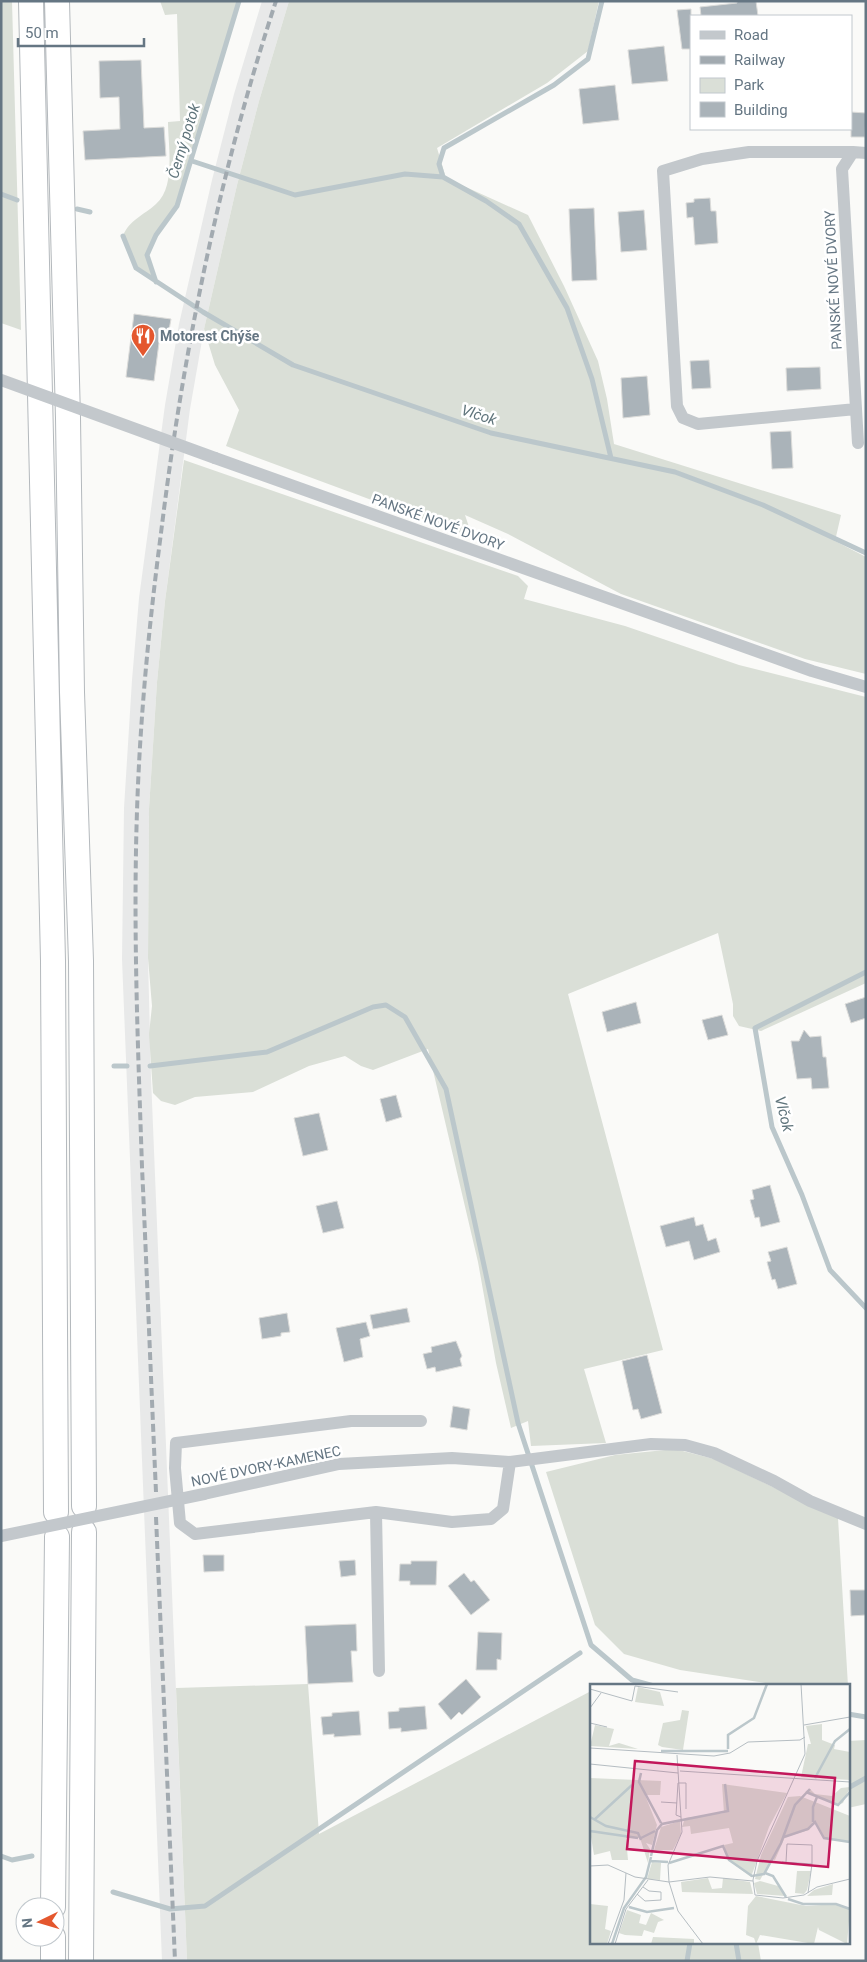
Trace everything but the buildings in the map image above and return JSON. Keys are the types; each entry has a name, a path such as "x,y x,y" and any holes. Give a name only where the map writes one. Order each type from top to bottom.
{"highway":[{"path":"31,1 53,961 56,1512"},
{"path":"57,1 68,418 72,692 80,961 84,1506"},
{"path":"81,1961 84,1532"},
{"path":"54,1897 57,1537"},
{"path":"53,1947 53,1961"}],"street":[{"name":"PANSKÉ NOVÉ DVORY","path":"856,409 698,424 683,418 677,406 663,171 702,159 749,152 859,152"},
{"name":"PANSKÉ NOVÉ DVORY","path":"858,443 842,169 859,152"},
{"name":"PANSKÉ NOVÉ DVORY","path":"1,380 812,671 866,687"},
{"name":"NOVÉ DVORY-KAMENEC","path":"1,1536 204,1494 339,1464 452,1458 514,1461 503,1509 491,1519 452,1522 376,1512 195,1534 180,1523 175,1468 176,1443 351,1421 421,1422"},
{"path":"514,1461 651,1444 686,1446 714,1453 774,1481 810,1501 866,1524"},
{"path":"376,1512 379,1671"}],"shaded area":[{"path":"262,1 289,1 259,101 237,185 204,329 190,409 165,601 157,682 149,809 148,958 151,1077 187,1961 162,1961 122,959 124,808 139,598 165,405 179,324 212,180 234,94"}],"green space":[{"path":"1,1 12,1 21,330 1,323"},
{"path":"160,1 239,1 177,206 156,235 147,254 156,282 136,268 123,236 133,222 162,197 169,177 170,165 168,122 180,121 177,14 165,15"},
{"path":"289,1 599,1 588,51 547,83 437,148 446,178 528,215 564,286 598,361 607,399 614,444 841,515 835,541 866,557 866,674 805,659 621,594 508,534 465,515 469,527 466,535 226,446 239,410 215,365 204,329 237,185 259,101"},
{"path":"184,460 518,576 528,586 524,599 625,626 739,665 866,697 866,983 761,1031 739,1026 733,1016 733,1004 718,933 568,994 663,1350 584,1369 606,1443 531,1446 528,1421 511,1428 496,1363 478,1262 428,1049 373,1070 361,1066 345,1056 309,1066 253,1092 195,1097 175,1105 161,1101 153,1093 149,1034 152,1006 148,958 149,809 157,682 165,601"},
{"path":"675,1449 714,1459 838,1518 848,1684 773,1684 680,1670 624,1654 595,1625 546,1472 615,1455"},
{"path":"308,1684 319,1834 590,1692 590,1944 758,1944 761,1961 187,1961 176,1688"},
{"path":"866,1740 866,1804 850,1808 850,1741"}],"waterway":[{"name":"Černý potok","path":"156,282 147,255 156,235 177,206 239,1"},
{"path":"602,1 588,59 554,85 444,148 439,164 443,177 486,201 519,224 567,308 592,379 611,458"},
{"path":"192,161 295,195 405,174 443,177"},
{"name":"Vlčok","path":"1,194 17,200"},
{"name":"Vlčok","path":"77,209 90,212"},
{"name":"Vlčok","path":"123,236 136,268 203,312 293,365 491,433 675,472 763,505 866,553"},
{"name":"Vlčok","path":"866,972 755,1028 772,1127 802,1195 830,1270 866,1308"},
{"path":"150,1066 267,1052 373,1007 386,1005 405,1017 446,1089 518,1423 591,1645 632,1680 647,1684"},
{"path":"114,1066 127,1066"},
{"path":"113,1892 170,1909 205,1906 580,1653"},
{"path":"850,1714 866,1717"},
{"name":"Černý potok","path":"850,1787 866,1778"},
{"path":"1,1856 12,1860 32,1856"},
{"path":"687,1961 690,1944"},
{"name":"Černý potok","path":"736,1944 739,1961"}],"railway":[{"path":"156,1492 142,1167 137,989 136,856 138,776 143,706 161,533 180,398 192,331 220,198 237,132 276,1"},
{"path":"156,1517 175,1961"}],"place":[{"name":"Motorest Chýše","path":"143,357"}]}
